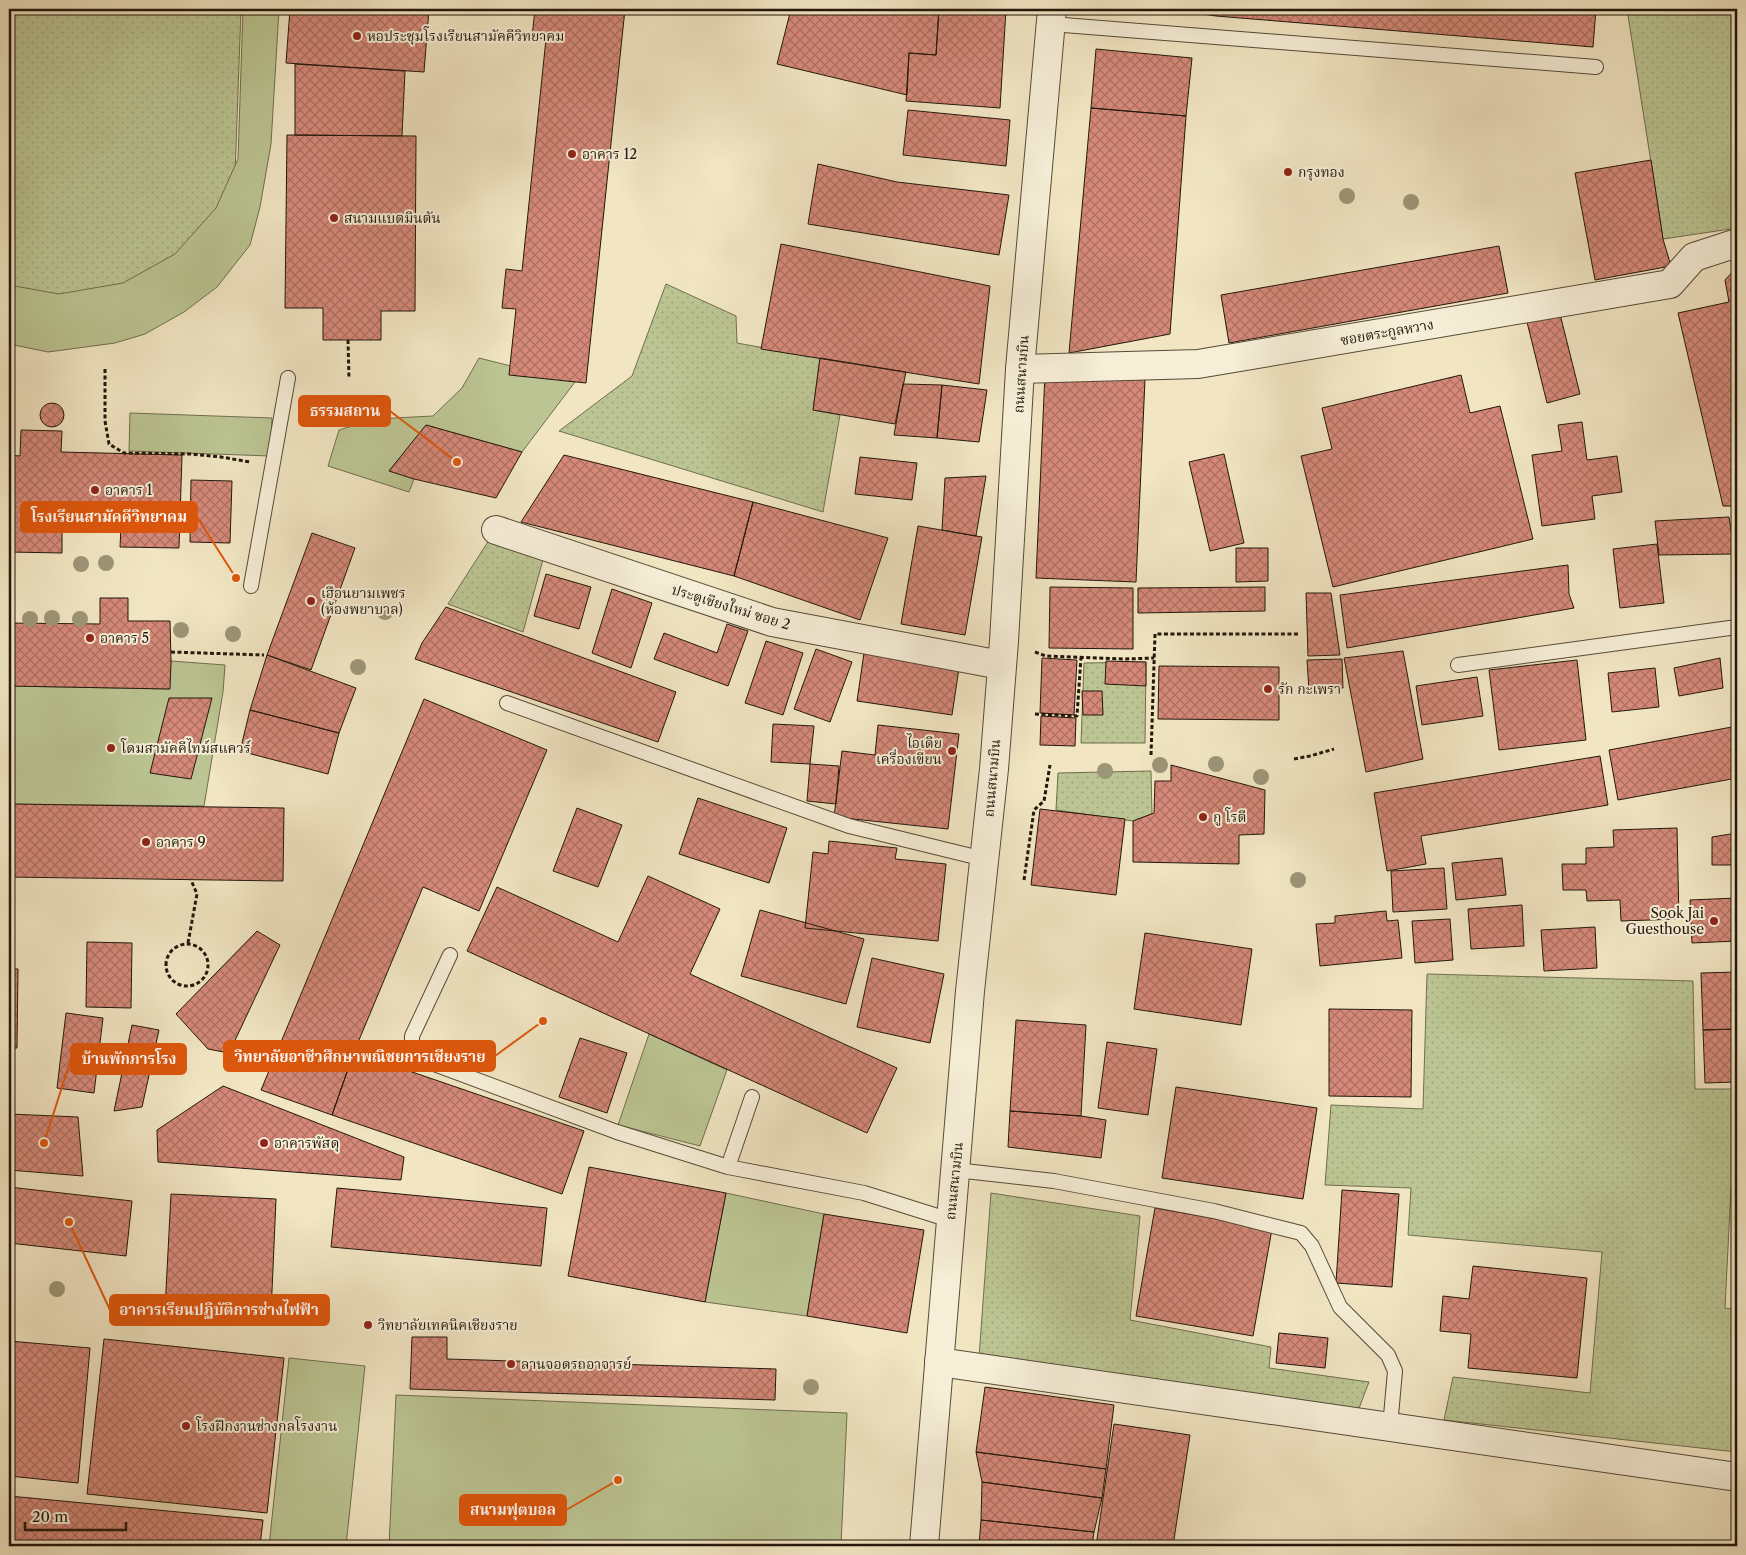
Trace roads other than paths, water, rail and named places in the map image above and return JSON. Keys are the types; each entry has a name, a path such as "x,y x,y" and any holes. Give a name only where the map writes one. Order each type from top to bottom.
{"street":[{"name":"ถนนสนามบิน","path":"924,1546 970,991 994,769 1020,369 1051,17"},
{"name":"ซอยตระกูลหวาง","path":"1020,369 1198,364 1670,284 1694,256 1737,243"},
{"name":"ประตูเชียงใหม่ ซอย 2","path":"496,530 772,622 1003,653"},
{"path":"938,1362 1737,1477"}],"lane":[{"path":"1051,17 1596,67"},
{"path":"252,586 288,378"},
{"path":"1458,665 1737,627"},
{"path":"507,703 849,826 984,859"},
{"path":"450,955 412,1036 412,1049 418,1058 617,1132 728,1167 864,1193 950,1220"},
{"path":"728,1167 752,1097"},
{"path":"956,1170 1054,1181 1214,1211 1301,1233 1312,1246 1340,1307 1388,1355 1395,1372 1390,1427"}],"place":[{"name":"หอประชุมโรงเรียนสามัคคีวิทยาคม","path":"357,36"},
{"name":"อาคาร 12","path":"572,154"},
{"name":"กรุงทอง","path":"1288,172"},
{"name":"สนามแบตมินตัน","path":"334,218"},
{"name":"ธรรมสถาน","path":"457,462"},
{"name":"อาคาร 1","path":"95,490"},
{"name":"โรงเรียนสามัคคีวิทยาคม","path":"236,578"},
{"name":"เฮือนยามเพชร (ห้องพยาบาล)","path":"311,601"},
{"name":"อาคาร 5","path":"90,638"},
{"name":"รัก กะเพรา","path":"1268,689"},
{"name":"โดมสามัคคีไทม์สแควร์","path":"111,748"},
{"name":"ไอเดีย เครื่องเขียน","path":"952,751"},
{"name":"กู โรตี","path":"1203,817"},
{"name":"อาคาร 9","path":"146,842"},
{"name":"Sook Jai Guesthouse","path":"1714,921"},
{"name":"วิทยาลัยอาชีวศึกษาพณิชยการเชียงราย","path":"543,1021"},
{"name":"บ้านพักภารโรง","path":"44,1143"},
{"name":"อาคารพัสดุ","path":"264,1143"},
{"name":"อาคารเรียนปฏิบัติการช่างไฟฟ้า","path":"69,1222"},
{"name":"วิทยาลัยเทคนิคเชียงราย","path":"368,1325"},
{"name":"ลานจอดรถอาจารย์","path":"511,1364"},
{"name":"โรงฝึกงานช่างกลโรงงาน","path":"186,1426"},
{"name":"สนามฟุตบอล","path":"618,1480"}]}
